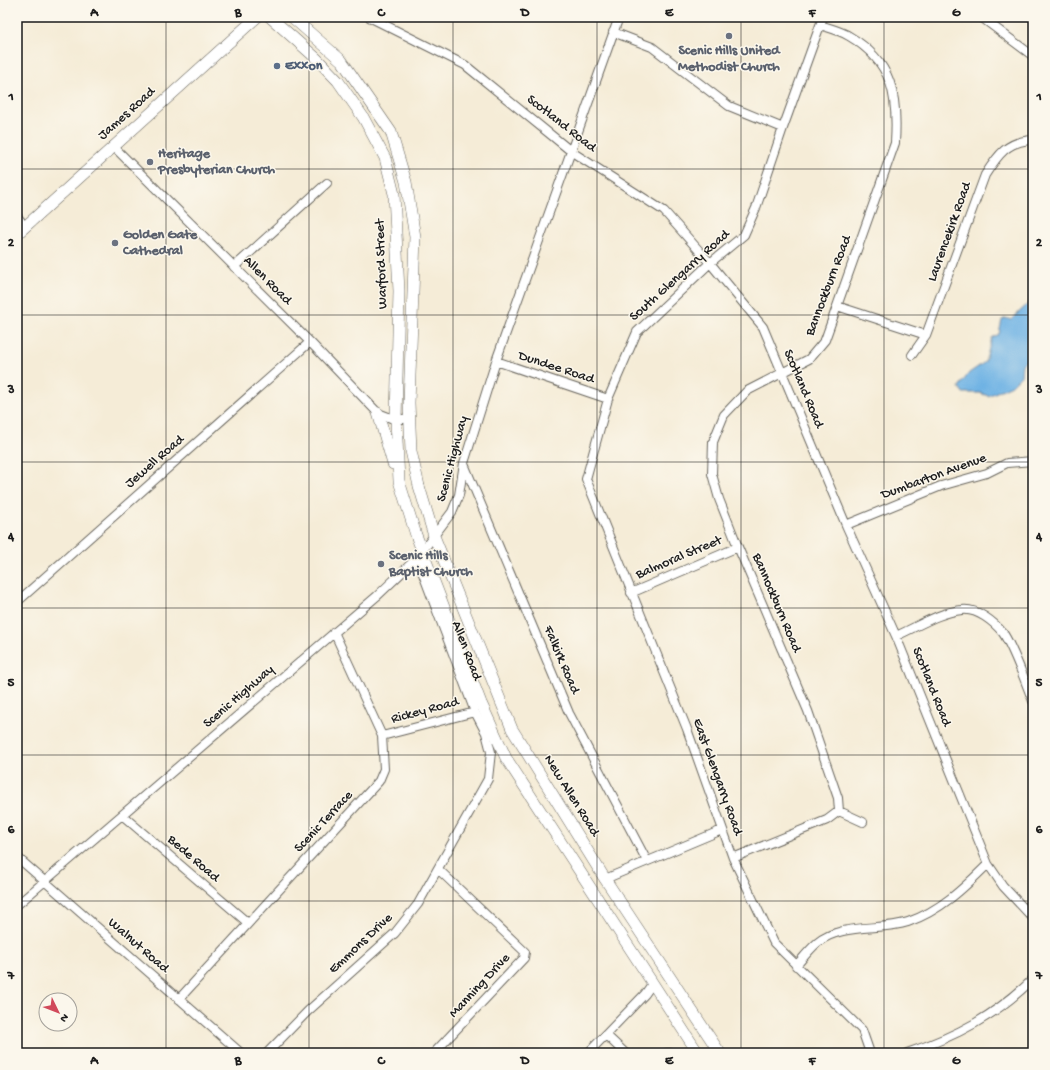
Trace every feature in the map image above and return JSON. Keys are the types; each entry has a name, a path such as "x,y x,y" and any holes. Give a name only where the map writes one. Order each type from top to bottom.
{"main road":[{"name":"James Road","path":"21,230 257,17"},
{"name":"Warford Street","path":"270,17 316,58 338,81 363,117 385,158 394,194 399,291 396,420 399,481 420,554"},
{"name":"Warford Street","path":"292,17 342,61 376,110 391,132 406,182 415,237 409,418 411,451 417,479 434,536"},
{"path":"378,413 399,481"},
{"name":"New Allen Road","path":"434,536 512,729 605,879 720,1053"},
{"path":"420,554 481,703 506,758 698,1053"}],"street":[{"name":"Scotland Road","path":"369,17 465,65 572,152 664,211 710,263 763,327 846,525 896,636 988,864 1003,886 1033,918"},
{"name":"Scenic Highway","path":"17,905 334,632 420,554 452,512 459,495 464,463 496,361 619,17"},
{"path":"981,17 1033,56"},
{"name":"South Glengarry Road","path":"586,479 608,399 637,332 710,263 744,235 756,208 822,21"},
{"name":"Bannockburn Road","path":"822,21 849,36 876,57 892,84 897,116 895,143 825,340 808,359 747,391 724,415 713,442 712,474 719,499 738,547 808,711 838,798 839,811"},
{"path":"613,32 652,47 729,106 783,128"},
{"name":"Laurencekirk Road","path":"912,355 926,335 985,175 999,153 1021,140 1033,140"},
{"name":"Allen Road","path":"113,146 310,342 378,413 396,420 409,418"},
{"path":"234,267 327,183"},
{"path":"17,216 21,230"},
{"path":"837,306 926,335"},
{"name":"Jewell Road","path":"17,602 310,342"},
{"name":"Dundee Road","path":"496,361 608,399"},
{"name":"Dumbarton Avenue","path":"846,525 941,486 987,473 1007,463 1033,461"},
{"name":"Falkirk Road","path":"464,463 569,714 647,861"},
{"name":"East Glengarry Road","path":"586,479 687,729 733,858 774,943 862,1030 870,1053"},
{"name":"Balmoral Street","path":"631,593 738,547"},
{"name":"Allen Road","path":"420,554 475,712 486,733 491,752"},
{"path":"896,636 946,613 970,610 983,616 1003,634 1033,701"},
{"name":"Scenic Terrace","path":"179,1000 379,781 384,769 382,736 334,632"},
{"name":"Rickey Road","path":"382,736 475,712"},
{"name":"Emmons Drive","path":"267,1053 308,1011 395,932 418,904 488,778 491,752"},
{"path":"733,858 827,820 839,811 862,822"},
{"name":"Bede Road","path":"122,815 248,923"},
{"path":"605,879 722,830"},
{"name":"Walnut Road","path":"17,857 241,1053"},
{"path":"796,966 818,942 840,932 907,922 939,908 969,884 988,864"},
{"name":"Manning Drive","path":"434,1053 524,958 525,952 438,869"},
{"path":"907,1053 947,1039 979,1022 1008,1002 1033,979"},
{"path":"588,1053 645,994 652,984"},
{"path":"606,1035 625,1053"},
{"path":"667,1053 676,1053"}],"water":[{"path":"1033,292 1033,330 1028,342 1029,358 1022,364 1021,376 1012,385 988,396 980,393 963,393 959,387 969,373 985,362 992,338 999,334 1002,320 1006,318 1011,320 1032,300"}],"place":[{"name":"Scenic Hills United Methodist Church","path":"729,36"},
{"name":"Exxon","path":"277,66"},
{"name":"Heritage Presbyterian Church","path":"150,162"},
{"name":"Golden Gate Cathedral","path":"115,243"},
{"name":"Scenic Hills Baptist Church","path":"381,564"}]}
